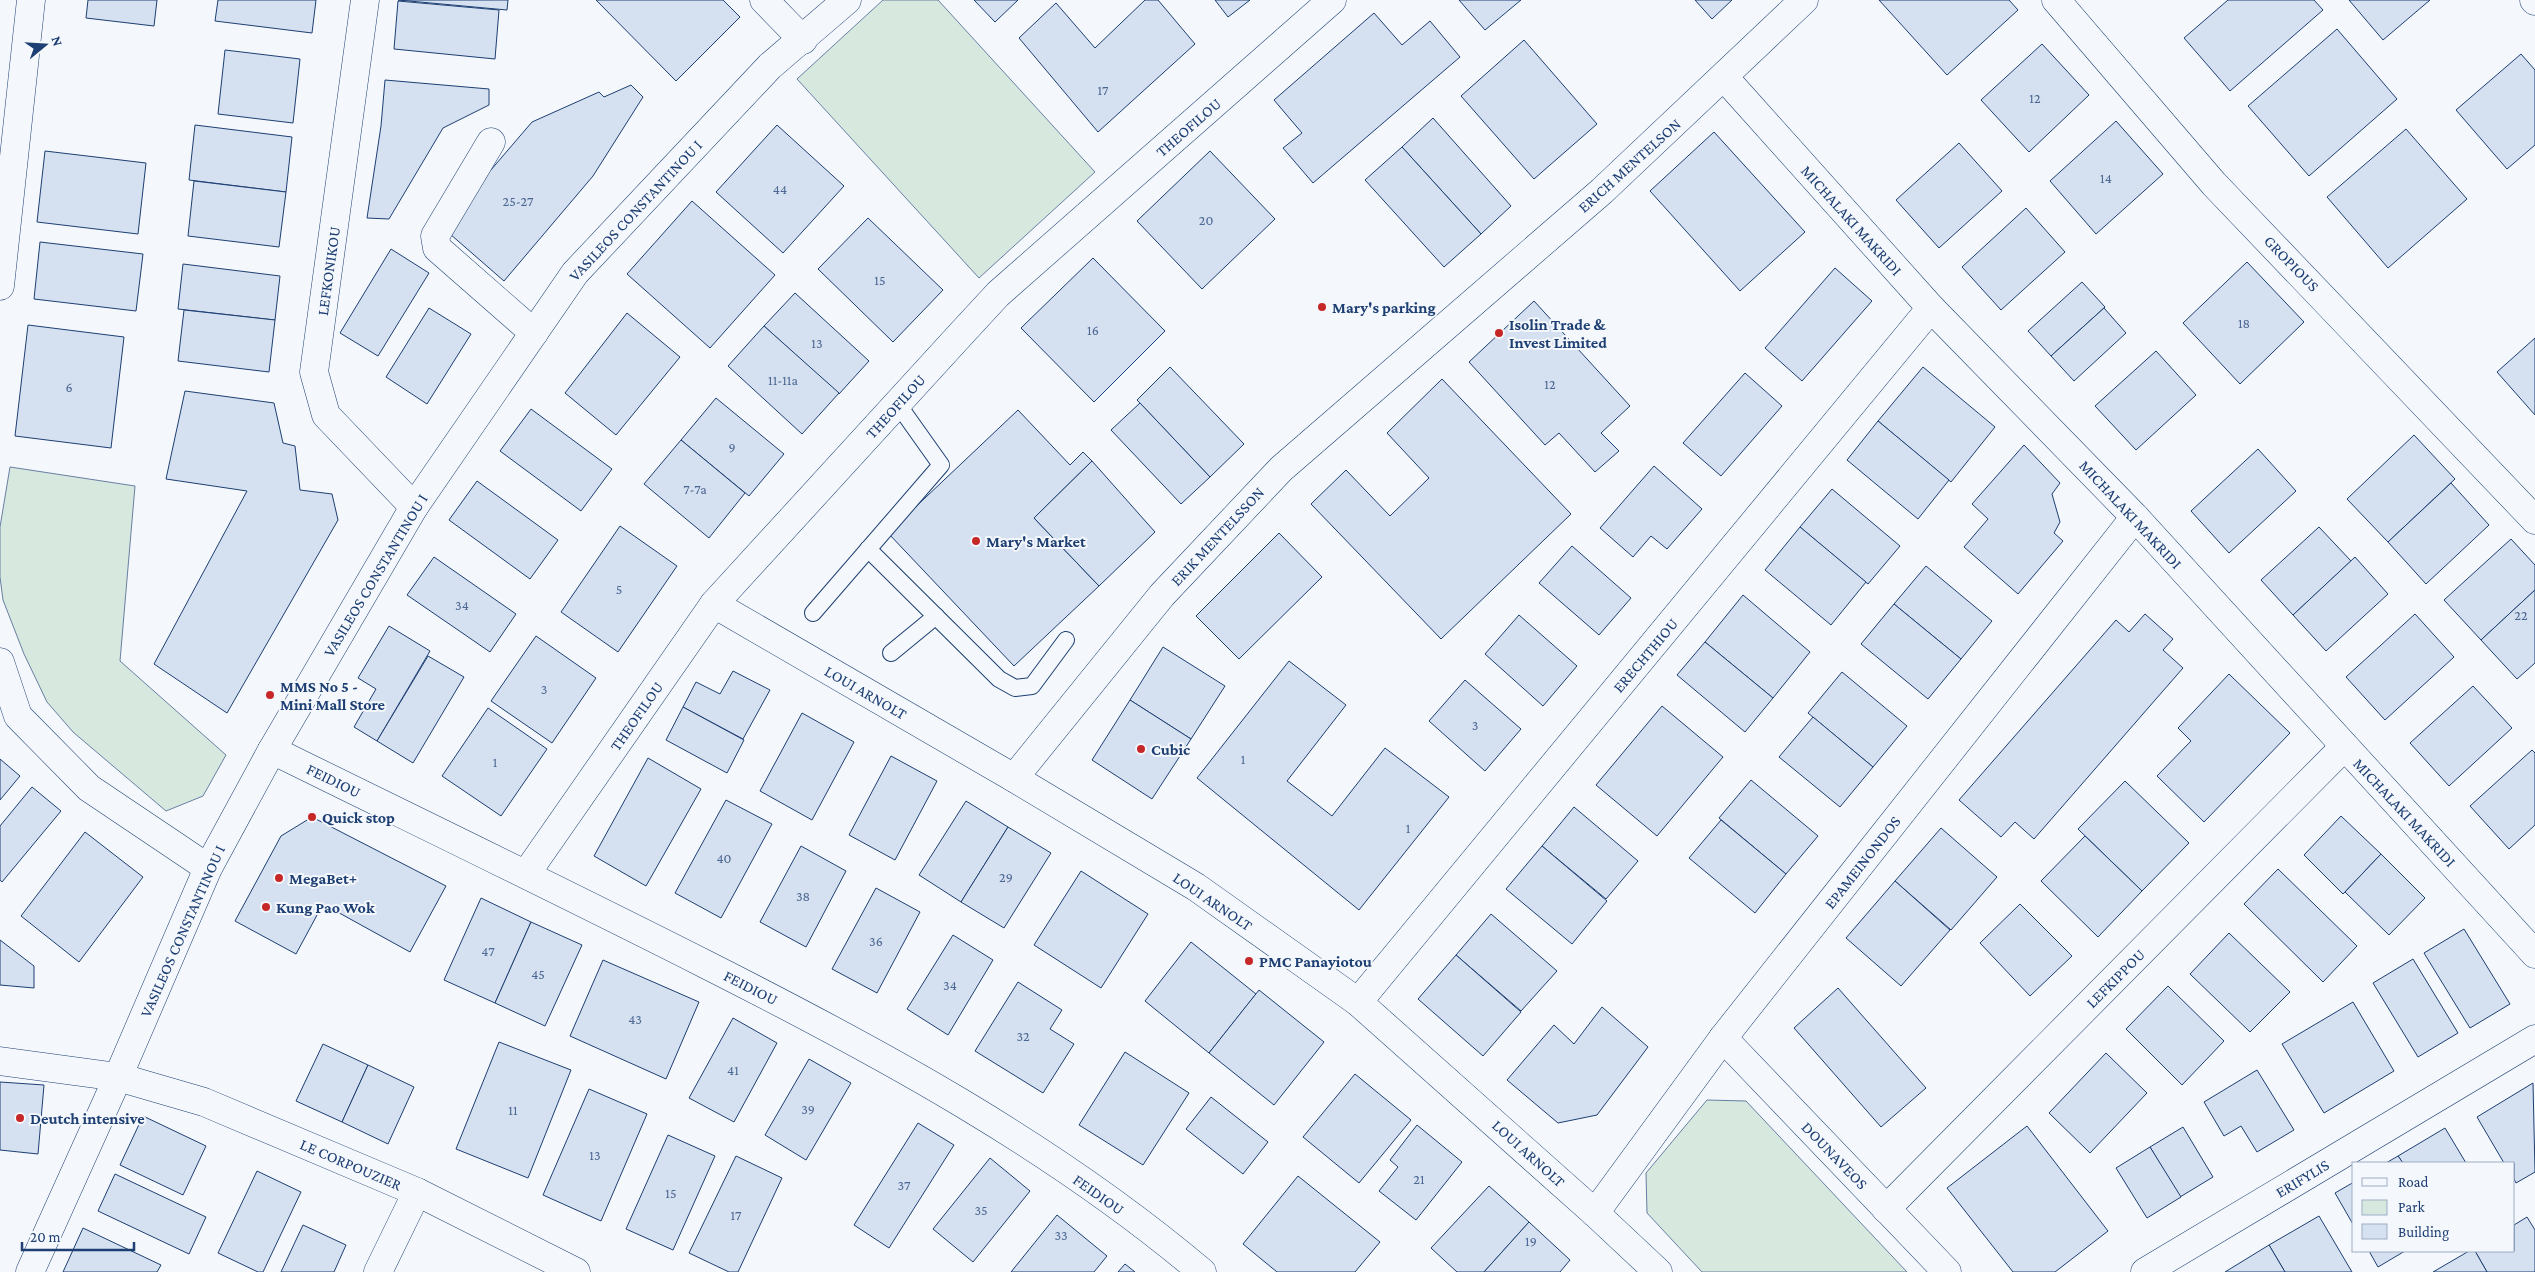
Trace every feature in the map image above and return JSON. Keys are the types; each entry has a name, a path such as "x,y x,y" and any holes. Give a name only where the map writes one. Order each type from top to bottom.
{"street":[{"path":"0,286 31,0"},
{"name":"LEFKONIKOU","path":"365,0 314,372 326,415 414,507"},
{"path":"764,0 803,40"},
{"name":"VASILEOS CONSTANTINOU I","path":"30,1272 118,1077 208,868 272,750 414,507 575,273 770,66 803,40 847,0"},
{"name":"THEOFILOU","path":"526,874 714,604 897,403 998,294 1332,0"},
{"name":"ERICH MENTELSON","path":"1449,323 1602,191 1804,0"},
{"name":"GROPIOUS","path":"2056,0 2214,184 2535,520"},
{"name":"MICHALAKI MAKRIDI","path":"1724,77 1931,308 2135,517 2535,954"},
{"path":"491,142 435,236 437,248 534,333"},
{"name":"ERECHTHIOU","path":"1358,1002 1931,308"},
{"name":"ERIK MENTELSSON","path":"1014,778 1162,595 1281,469 1449,323"},
{"name":"EPAMEINONDOS","path":"1596,1213 1723,1038 2135,517"},
{"name":"LOUI ARNOLT","path":"714,604 1014,778 1196,887 1358,1002 1596,1213 1658,1272"},
{"path":"0,662 18,716 89,788 208,868"},
{"name":"LEFKIPPOU","path":"1886,1209 2344,747"},
{"name":"FEIDIOU","path":"272,750 526,874 844,1034 1021,1138 1166,1241 1202,1272"},
{"name":"DOUNAVEOS","path":"1723,1038 1947,1272"},
{"name":"ERIFYLIS","path":"2145,1272 2535,1039"},
{"name":"LE CORPOUZIER","path":"0,1061 118,1077 204,1102 417,1192 576,1272"},
{"path":"378,1272 417,1192"}],"lane":[{"path":"813,613 941,465 897,403"},
{"path":"868,550 999,679 1015,688 1032,686 1066,640"},
{"path":"891,653 936,616"}],"green space":[{"path":"883,0 938,0 1095,172 979,278 797,79"},
{"path":"10,467 135,486 120,661 226,755 203,796 166,811 73,732 47,702 24,654 3,600 0,577 0,527"},
{"path":"1707,1100 1746,1101 1907,1272 1702,1272 1647,1213 1646,1173"}],"building":[{"path":"88,0 157,0 154,26 86,18"},
{"path":"218,0 316,0 312,33 215,21"},
{"path":"398,0 508,0 507,10"},
{"path":"596,0 723,0 740,17 676,81"},
{"path":"974,0 1018,0 995,22"},
{"path":"1145,0 1158,0 1195,44 1098,132 1019,38 1056,3 1095,48"},
{"path":"1215,0 1250,0 1228,17"},
{"path":"1459,0 1521,0 1485,30"},
{"path":"1695,0 1732,0 1712,19"},
{"path":"1879,0 2009,0 2018,10 1947,75"},
{"path":"2228,0 2314,0 2323,10 2230,91 2184,38"},
{"path":"2349,0 2430,0 2383,40"},
{"path":"398,1 499,10 495,59 394,49"},
{"path":"1374,13 1402,45 1430,21 1460,57 1313,183 1283,148 1302,133 1274,100"},
{"path":"2337,29 2397,99 2309,176 2248,106"},
{"path":"1524,40 1597,124 1534,179 1461,96"},
{"path":"2042,44 2089,95 2029,152 1981,100"},
{"path":"225,50 300,59 293,123 218,114"},
{"path":"2521,54 2535,70 2535,145 2507,169 2456,110"},
{"path":"385,80 489,89 489,105 443,128 389,219 367,218 381,126"},
{"path":"631,85 643,97 593,176 504,281 442,227 532,122 599,92 604,97"},
{"path":"1433,118 1511,206 1481,234 1402,147"},
{"path":"2116,121 2163,174 2096,234 2050,181"},
{"path":"195,125 292,137 286,192 189,180"},
{"path":"777,125 844,186 783,253 716,192"},
{"path":"2406,129 2467,199 2388,268 2327,197"},
{"path":"1714,132 1805,232 1740,291 1650,191"},
{"path":"1959,143 2002,191 1939,248 1896,200"},
{"path":"1402,147 1481,234 1444,267 1365,180"},
{"path":"45,151 146,163 138,234 37,222"},
{"path":"1210,151 1275,219 1202,289 1137,221"},
{"path":"194,181 286,192 279,247 188,236"},
{"path":"692,201 775,275 710,348 627,274"},
{"path":"2026,208 2065,252 2001,310 1962,267"},
{"path":"868,218 943,290 893,342 818,269"},
{"path":"40,242 143,254 136,311 34,299"},
{"path":"391,249 429,273 378,356 340,333"},
{"path":"1093,258 1165,331 1094,402 1021,328"},
{"path":"2247,262 2304,322 2240,384 2183,323"},
{"path":"183,264 280,276 275,320 178,309"},
{"path":"1835,268 1872,301 1802,381 1765,348"},
{"path":"2082,282 2105,307 2051,356 2028,331"},
{"path":"795,293 869,361 839,394 764,326"},
{"path":"1534,301 1630,406 1601,433 1619,451 1595,472 1559,433 1545,445 1469,362"},
{"path":"429,308 471,334 427,404 386,377"},
{"path":"2104,308 2126,333 2074,381 2051,356"},
{"path":"184,310 275,320 269,372 178,361"},
{"path":"627,313 680,357 616,435 565,393"},
{"path":"28,325 124,337 111,448 15,436"},
{"path":"764,326 839,393 802,434 728,366"},
{"path":"2535,338 2535,415 2497,372"},
{"path":"2156,351 2196,395 2136,450 2095,406"},
{"path":"1170,367 1244,444 1210,477 1137,400"},
{"path":"1923,367 1995,427 1951,482 1878,421"},
{"path":"1745,373 1782,406 1721,476 1683,443"},
{"path":"1442,379 1571,514 1441,639 1311,504 1346,470 1390,516 1429,478 1387,433"},
{"path":"185,391 274,403 283,443 295,446 300,490 332,494 338,520 227,713 154,664 247,491 166,479"},
{"path":"716,398 784,454 749,496 681,440"},
{"path":"1140,403 1210,477 1181,504 1111,430"},
{"path":"531,409 612,469 581,511 500,451"},
{"name":"Mary's Market","path":"1018,410 1070,465 1083,452 1092,461 1034,518 1099,586 1014,666 888,533"},
{"path":"1878,421 1949,480 1918,519 1847,460"},
{"path":"2414,435 2455,479 2388,542 2347,499"},
{"path":"681,440 745,493 709,538 644,484"},
{"path":"2024,445 2060,483 2052,494 2060,522 2054,533 2063,541 2018,594 1964,547 1988,519 1972,504"},
{"path":"2258,449 2296,491 2229,553 2191,511"},
{"path":"1092,461 1155,532 1099,586 1034,518"},
{"path":"1654,466 1702,509 1667,549 1651,536 1633,557 1600,528"},
{"path":"477,481 558,540 530,579 449,520"},
{"path":"2451,483 2489,525 2426,584 2388,542"},
{"path":"1832,489 1900,546 1868,584 1800,527"},
{"path":"620,526 677,566 618,652 561,612"},
{"path":"1800,527 1866,582 1831,625 1765,570"},
{"path":"2319,527 2351,561 2293,615 2261,580"},
{"path":"1279,533 1322,577 1239,659 1196,616"},
{"path":"2511,539 2535,565 2535,590 2481,640 2444,600"},
{"path":"1572,546 1631,598 1599,635 1539,583"},
{"path":"434,557 516,614 490,652 407,595"},
{"path":"2355,557 2388,594 2326,651 2293,615"},
{"path":"1926,566 1992,621 1961,659 1894,604"},
{"path":"2535,590 2535,663 2517,679 2481,640"},
{"path":"1743,595 1810,652 1773,698 1705,642"},
{"path":"1894,604 1961,659 1928,699 1861,644"},
{"path":"2145,614 2173,639 2163,650 2183,668 2034,839 2015,822 2001,837 1959,800 2116,620 2129,632"},
{"path":"2415,614 2454,657 2385,720 2346,677"},
{"path":"1519,615 1577,666 1543,706 1485,654"},
{"path":"389,626 430,651 377,741 354,727 376,689 358,678"},
{"path":"536,636 596,678 552,743 491,701"},
{"path":"1705,642 1773,698 1745,732 1677,675"},
{"path":"1163,647 1225,686 1191,739 1130,700"},
{"path":"428,656 464,677 413,763 377,741"},
{"path":"1289,661 1346,705 1287,781 1332,816 1385,748 1449,797 1359,910 1197,778"},
{"path":"733,671 770,690 743,739 683,707 696,682 720,694"},
{"path":"1842,672 1907,726 1873,767 1808,713"},
{"path":"2229,674 2290,733 2204,822 2157,776 2191,741 2178,728"},
{"path":"1465,680 1521,729 1485,771 1429,721"},
{"path":"2473,686 2512,728 2449,786 2410,743"},
{"name":"Cubic","path":"1130,700 1191,739 1152,799 1092,760"},
{"path":"1662,706 1723,757 1657,836 1596,785"},
{"path":"683,707 744,740 727,773 666,740"},
{"path":"488,708 547,749 501,816 442,776"},
{"path":"802,713 854,742 812,820 760,791"},
{"path":"1813,717 1873,767 1840,807 1779,757"},
{"path":"2532,750 2535,753 2535,825 2509,849 2470,806"},
{"path":"891,756 937,781 895,860 849,835"},
{"path":"648,758 701,789 646,886 594,856"},
{"path":"0,759 20,776 0,800"},
{"path":"1751,780 1818,836 1786,874 1719,818"},
{"path":"2125,781 2189,843 2142,891 2078,829"},
{"path":"32,787 61,811 2,882 0,880 0,826"},
{"path":"726,800 772,824 721,918 675,893"},
{"path":"966,801 1008,827 961,902 919,875"},
{"path":"1574,807 1638,861 1606,899 1542,846"},
{"path":"2341,816 2381,854 2343,894 2304,855"},
{"path":"312,817 446,886 410,952 323,904 296,954 235,921 281,836"},
{"path":"1721,820 1786,874 1755,913 1689,858"},
{"path":"1008,827 1051,853 1004,928 961,902"},
{"path":"1941,828 1997,877 1951,930 1895,881"},
{"path":"85,832 143,877 79,962 21,916"},
{"path":"2085,836 2142,891 2098,937 2041,881"},
{"path":"801,846 846,871 806,947 760,922"},
{"path":"1542,846 1607,901 1572,944 1506,889"},
{"path":"2381,854 2425,898 2389,935 2345,892"},
{"path":"2278,869 2357,946 2323,982 2244,904"},
{"path":"1081,871 1148,914 1101,988 1034,945"},
{"path":"1895,881 1950,930 1901,986 1846,938"},
{"path":"876,888 920,912 877,993 832,969"},
{"path":"481,898 531,922 495,1003 444,980"},
{"path":"2020,904 2072,956 2030,996 1980,943"},
{"path":"1491,914 1557,971 1521,1011 1456,955"},
{"path":"531,922 582,945 545,1026 495,1003"},
{"path":"2464,929 2510,1004 2470,1028 2424,953"},
{"path":"2229,933 2290,992 2250,1032 2190,974"},
{"path":"953,935 993,960 948,1035 907,1009"},
{"path":"0,940 34,966 34,988 0,985"},
{"path":"1191,942 1256,994 1209,1053 1145,1001"},
{"path":"1456,955 1521,1012 1483,1056 1418,999"},
{"path":"2413,959 2458,1033 2418,1057 2373,983"},
{"path":"603,960 699,1002 666,1079 570,1036"},
{"path":"1018,982 1062,1010 1050,1029 1074,1044 1043,1093 975,1051"},
{"path":"2168,986 2224,1041 2182,1085 2126,1029"},
{"path":"1838,988 1926,1088 1881,1127 1794,1028"},
{"path":"1259,990 1324,1042 1274,1105 1209,1053"},
{"path":"2353,1002 2394,1071 2324,1113 2282,1044"},
{"path":"1602,1007 1648,1047 1597,1115 1558,1123 1507,1080 1554,1025 1574,1044"},
{"path":"733,1018 777,1043 734,1122 689,1098"},
{"path":"499,1042 571,1070 528,1178 456,1149"},
{"path":"323,1044 368,1065 342,1122 296,1101"},
{"path":"1125,1052 1189,1093 1143,1165 1079,1125"},
{"path":"2106,1053 2147,1093 2090,1153 2049,1113"},
{"path":"809,1059 851,1083 806,1160 765,1135"},
{"path":"368,1065 414,1087 388,1144 342,1122"},
{"path":"2257,1070 2294,1130 2257,1152 2241,1126 2224,1136 2204,1102"},
{"path":"1355,1074 1411,1120 1359,1183 1303,1137"},
{"name":"Deutch intensive","path":"0,1082 44,1085 38,1154 0,1150"},
{"path":"2533,1083 2535,1172 2516,1183 2515,1162 2503,1162 2477,1117"},
{"path":"589,1089 647,1114 601,1221 543,1195"},
{"path":"1211,1097 1268,1142 1243,1174 1186,1129"},
{"path":"143,1116 206,1146 183,1195 120,1165"},
{"path":"918,1123 954,1145 889,1248 854,1225"},
{"path":"1417,1125 1462,1162 1416,1220 1379,1191 1398,1167 1390,1160"},
{"path":"2027,1126 2108,1231 2055,1272 2013,1272 1947,1188"},
{"path":"2183,1127 2213,1177 2180,1197 2150,1147"},
{"path":"2445,1128 2465,1162 2402,1162 2398,1156"},
{"path":"668,1135 715,1156 673,1250 626,1229"},
{"path":"2150,1147 2181,1197 2147,1218 2116,1168"},
{"path":"736,1156 782,1178 738,1272 729,1272 689,1253"},
{"path":"2398,1156 2402,1162 2388,1162"},
{"path":"990,1158 1030,1191 973,1262 933,1229"},
{"path":"257,1171 301,1192 263,1272 258,1272 218,1253"},
{"path":"115,1174 206,1217 189,1254 98,1211"},
{"path":"1298,1176 1380,1242 1355,1272 1277,1272 1243,1244"},
{"path":"2352,1183 2352,1223 2335,1193"},
{"path":"1489,1186 1529,1222 1484,1272 1457,1272 1431,1248"},
{"path":"1057,1215 1107,1256 1094,1272 1011,1272"},
{"path":"2319,1216 2352,1272 2285,1272 2269,1245"},
{"path":"2527,1217 2535,1230 2535,1272 2487,1272 2476,1252 2515,1252 2515,1224"},
{"path":"1529,1222 1570,1260 1560,1272 1484,1272"},
{"path":"303,1225 346,1245 334,1272 281,1272"},
{"path":"83,1228 161,1265 157,1272 63,1272"},
{"path":"2269,1245 2285,1272 2225,1272"},
{"path":"2370,1252 2403,1252 2378,1267"},
{"path":"2467,1252 2476,1252 2487,1272 2433,1272"},
{"path":"1125,1264 1135,1272 1118,1272"}],"place":[{"name":"Mary's parking","path":"1322,307"},
{"name":"Isolin Trade & Invest Limited","path":"1499,333"},
{"name":"Mary's Market","path":"976,541"},
{"name":"MMS No 5 - Mini Mall Store","path":"270,695"},
{"name":"Cubic","path":"1141,749"},
{"name":"Quick stop","path":"312,817"},
{"name":"MegaBet+","path":"279,878"},
{"name":"Kung Pao Wok","path":"266,907"},
{"name":"PMC Panayiotou","path":"1249,961"},
{"name":"Deutch intensive","path":"20,1118"}]}
